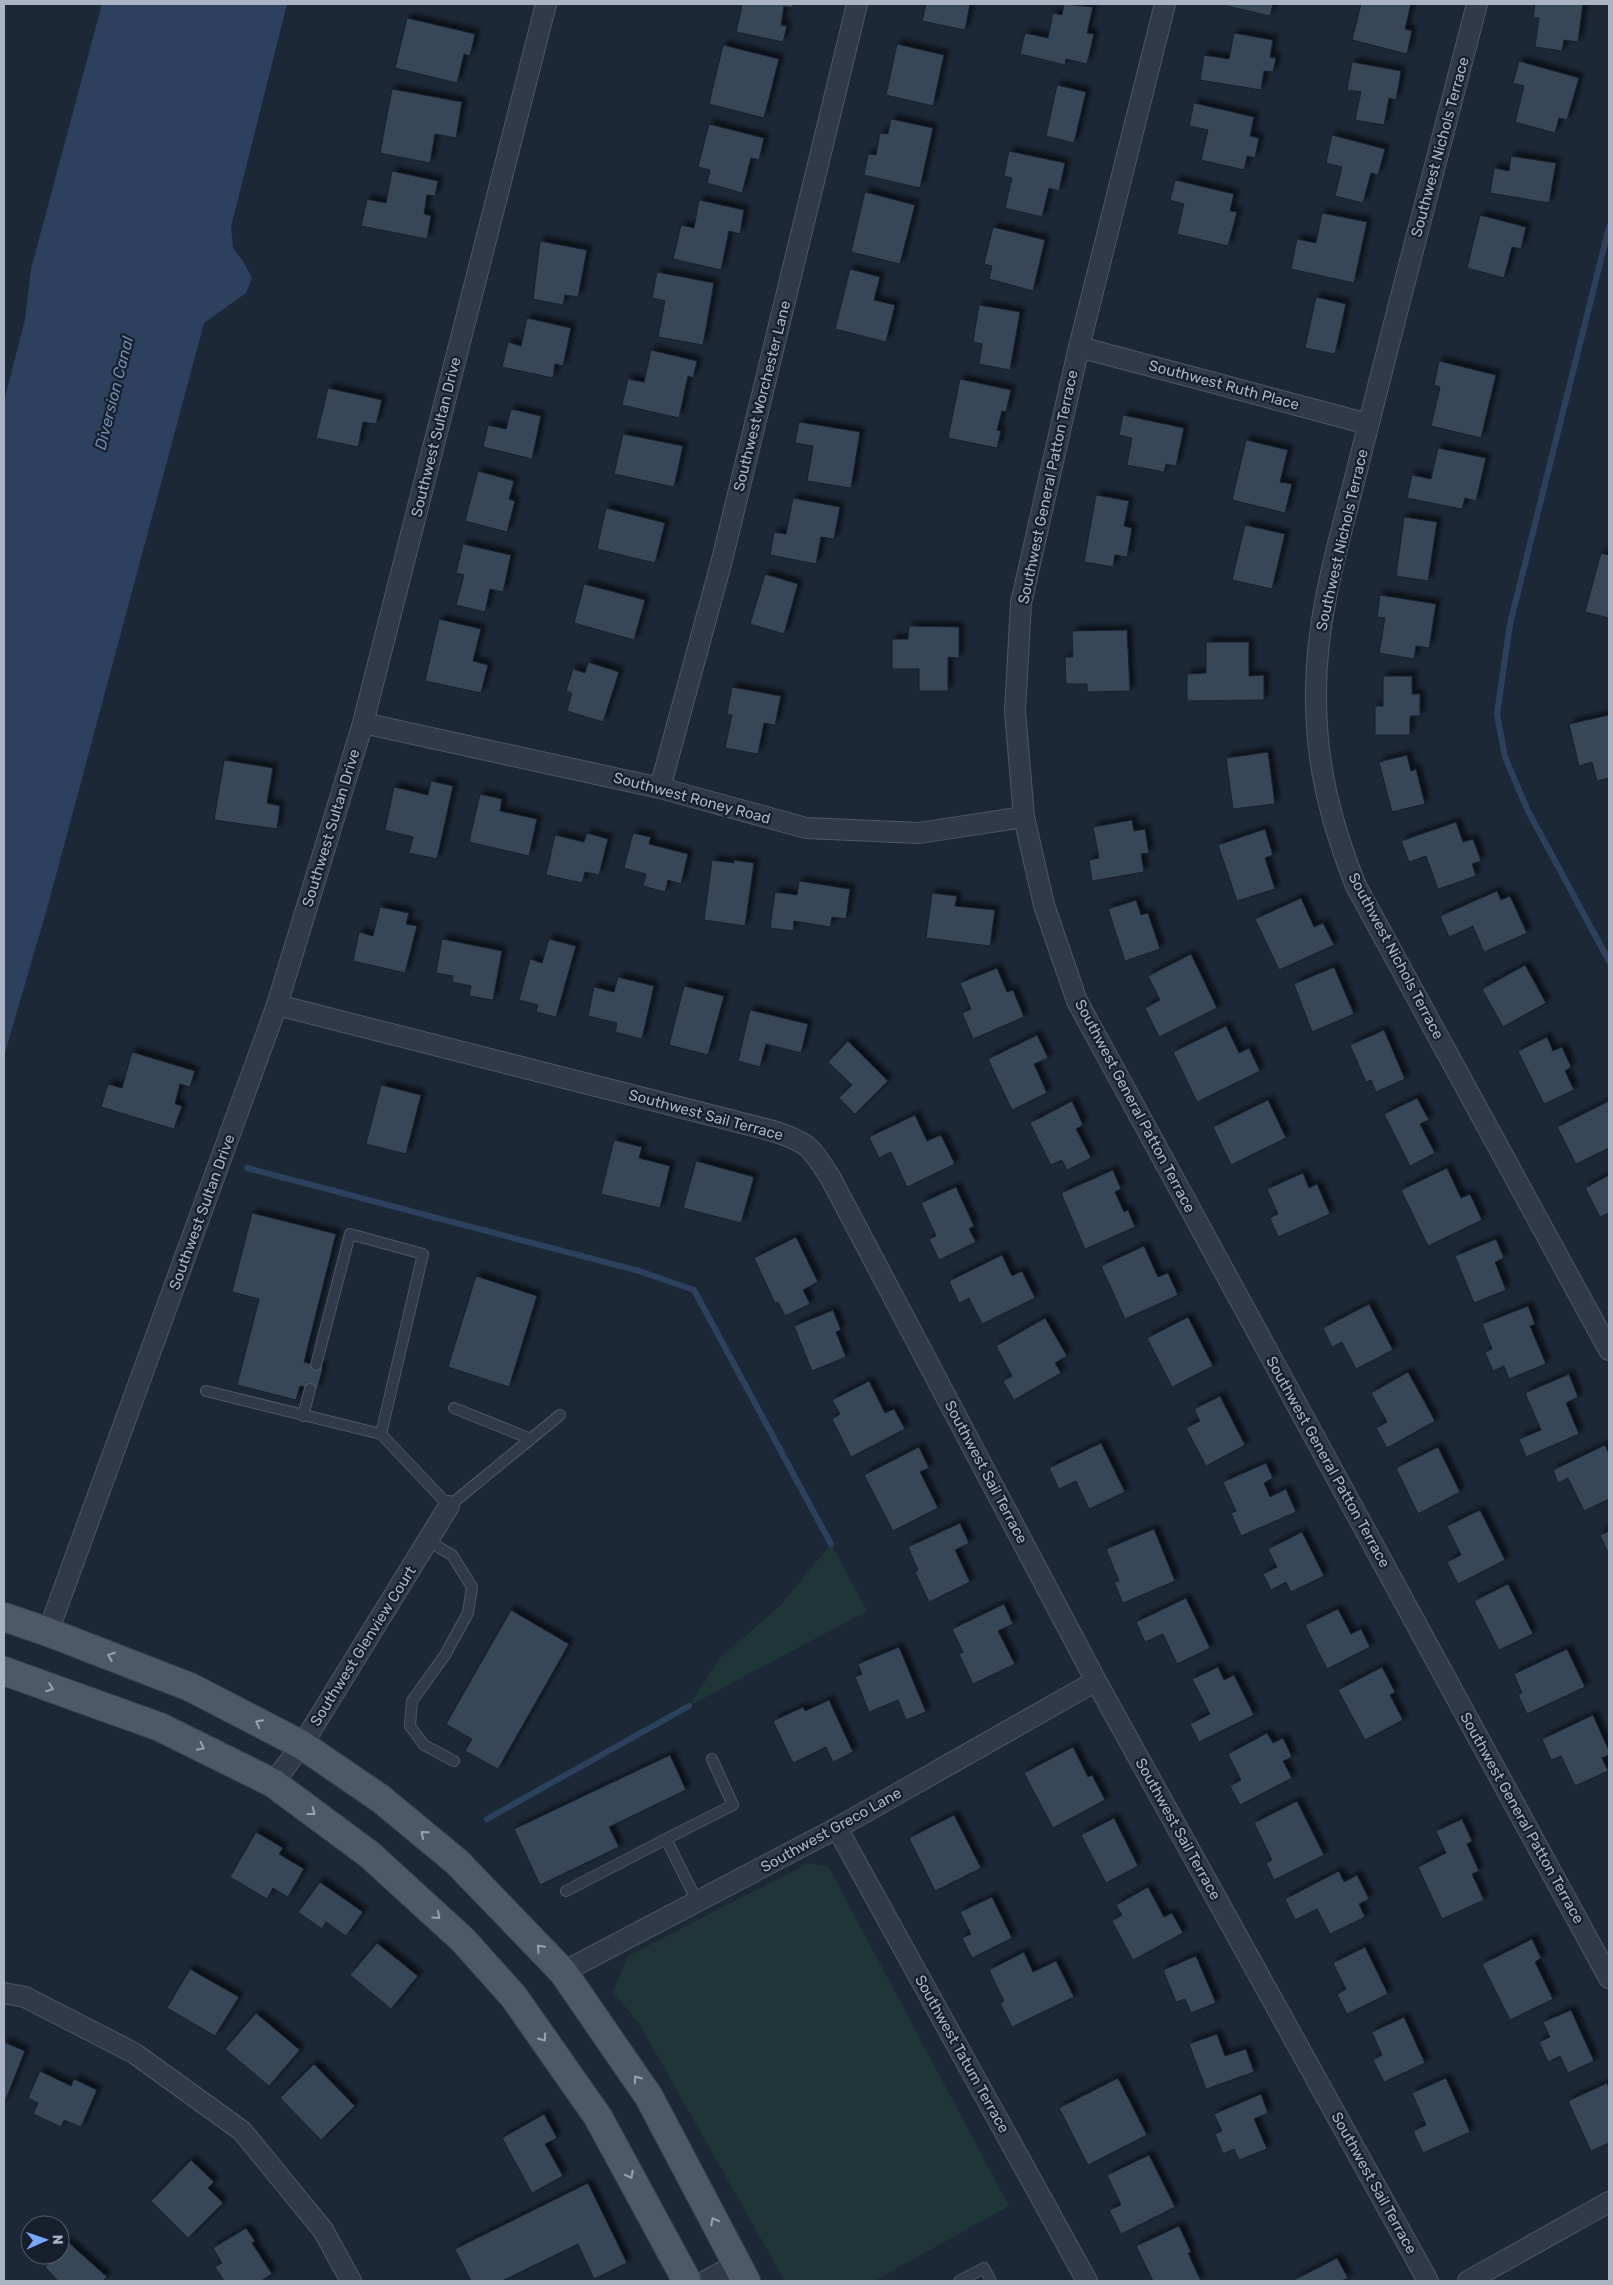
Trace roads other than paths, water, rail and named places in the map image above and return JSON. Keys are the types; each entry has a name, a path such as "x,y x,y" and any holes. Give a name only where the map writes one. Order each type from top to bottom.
{"main road":[{"path":"4,1617 190,1687 302,1745 381,1798 457,1862 563,1972 649,2096 741,2273"},
{"path":"4,1672 160,1727 273,1783 370,1855 463,1940 514,1997 598,2117 687,2281"}],"street":[{"name":"Southwest Sultan Drive","path":"48,1632 277,1006 363,723 546,4"},
{"name":"Southwest Worchester Lane","path":"660,788 722,560 857,4"},
{"name":"Southwest General Patton Terrace","path":"1164,4 1079,347 1021,603 1015,711 1024,817 1044,905 1076,1001 1609,1978"},
{"name":"Southwest Nichols Terrace","path":"1477,4 1368,424 1322,617 1318,653 1316,728 1321,769 1337,836 1356,886 1609,1350"},
{"name":"Southwest Ruth Place","path":"1079,347 1368,424"},
{"name":"Southwest Roney Road","path":"363,723 660,788 806,828 919,833 1024,817"},
{"name":"Southwest Sail Terrace","path":"277,1006 773,1131 794,1138 811,1148 830,1177 1096,1681 1428,2281"},
{"name":"Southwest Glenview Court","path":"273,1783 302,1745 449,1506"},
{"name":"Southwest Greco Lane","path":"563,1972 837,1828 1096,1681"},
{"name":"Southwest Tatum Terrace","path":"837,1828 1087,2281"},
{"path":"4,1993 25,1997 134,2053 242,2131 323,2230 351,2281"},
{"path":"1468,2281 1609,2202"},
{"path":"706,2281 741,2273"}],"lane":[{"path":"316,1365 350,1234 423,1254 381,1434"},
{"path":"303,1416 310,1389"},
{"path":"206,1391 381,1434 449,1506 560,1415"},
{"path":"454,1408 531,1439"},
{"path":"428,1541 452,1555 472,1587 468,1614 445,1654 412,1701 410,1726 424,1745 454,1761"},
{"path":"566,1891 733,1805 712,1759"},
{"path":"666,1839 697,1901"},
{"path":"959,2281 984,2268 991,2281"}],"water":[{"name":"Diversion Canal","path":"102,4 287,4 231,227 233,248 252,278 246,293 204,323 48,905 4,1056 4,401 25,320 31,269"}],"waterway":[{"path":"1609,227 1510,624 1497,714 1505,757 1528,811 1609,961"},
{"path":"247,1168 639,1271 694,1290 831,1544"},
{"path":"487,1819 689,1706"}]}
